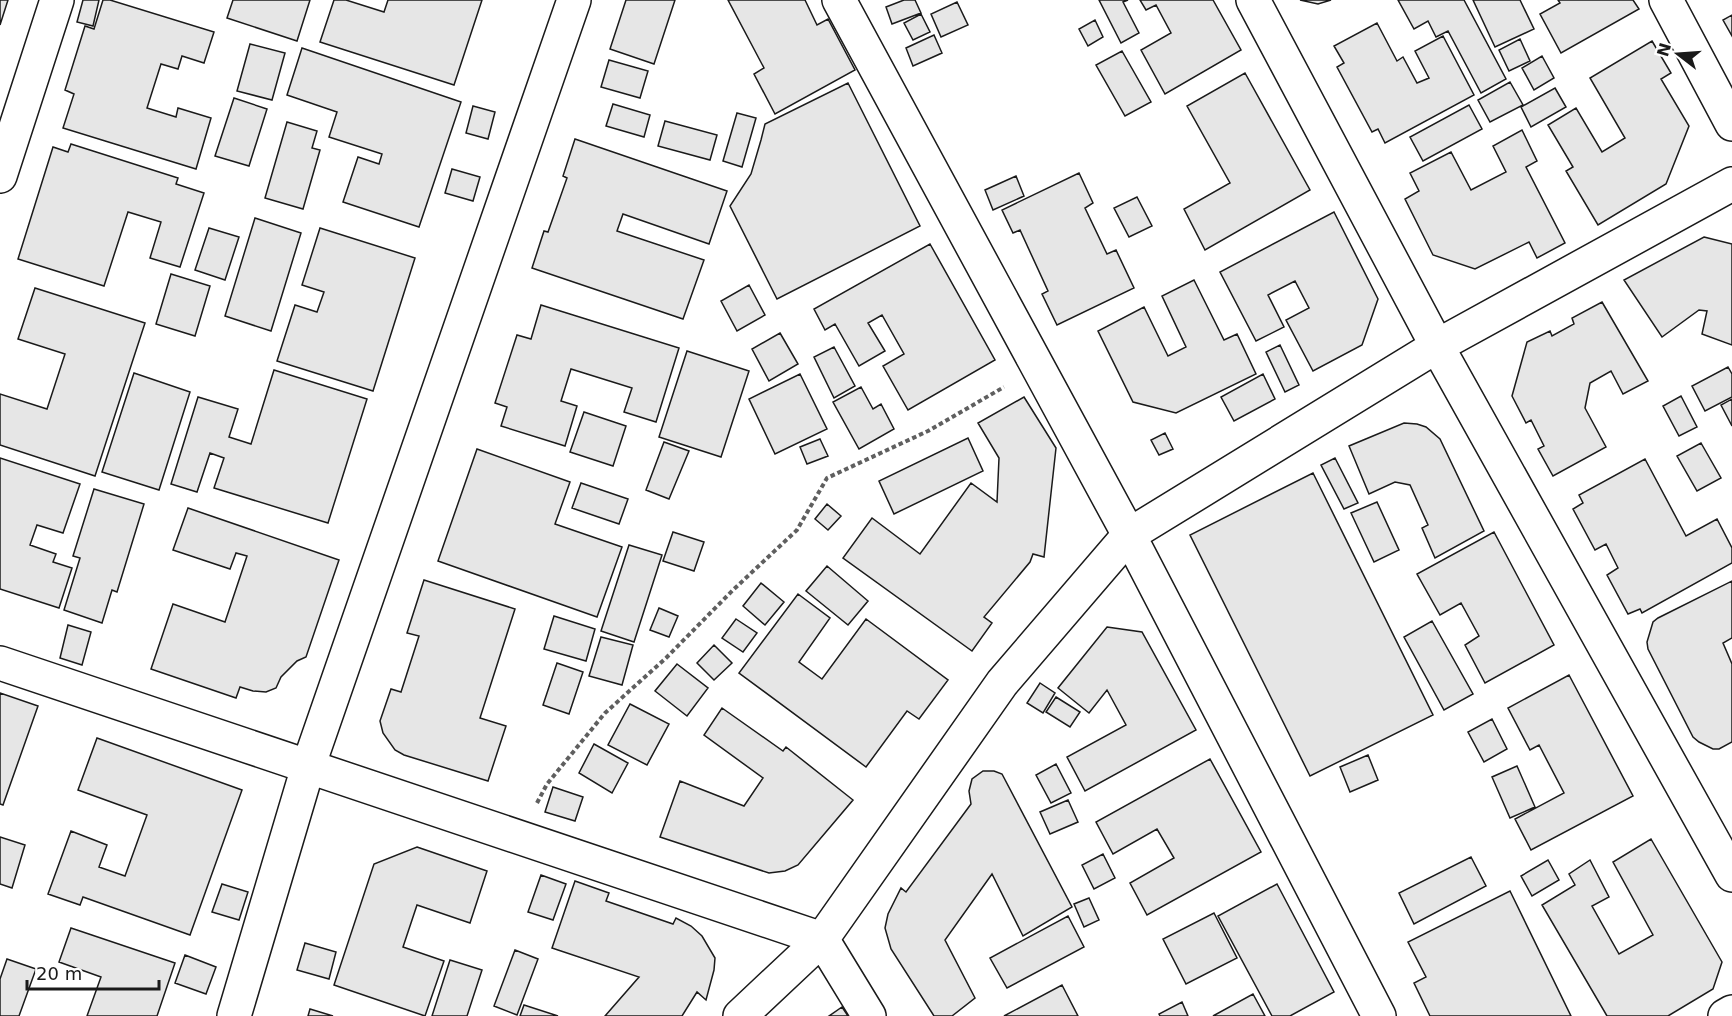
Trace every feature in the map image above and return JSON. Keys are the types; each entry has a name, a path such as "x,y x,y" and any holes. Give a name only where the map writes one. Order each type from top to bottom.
{"street":[{"path":"0,176 57,0"},
{"path":"234,1016 308,767 574,0"},
{"path":"839,0 1129,536 1379,1016"},
{"path":"1253,0 1437,346 1732,875"},
{"path":"1666,0 1732,124"},
{"path":"740,1016 822,939 1002,683 1129,536 1437,346 1732,184"},
{"path":"0,663 822,939 869,1016"},
{"path":"1725,1016 1732,1012"}],"path":[{"path":"520,838 546,784 605,713 666,658 796,530 827,478 928,432 1038,367"}],"building":[{"path":"0,0 8,0 0,25"},
{"path":"83,0 99,0 93,26 77,22"},
{"path":"103,0 110,0 214,32 204,63 182,56 178,69 161,64 147,108 176,117 178,108 211,118 196,169 63,128 74,94 65,90 85,26 94,29"},
{"path":"233,0 310,0 297,41 227,18"},
{"path":"334,0 346,0 384,12 388,0 482,0 454,85 320,42"},
{"path":"626,0 675,0 654,64 610,49"},
{"path":"728,0 805,0 817,25 828,19 855,70 775,114 754,74 764,68"},
{"path":"904,0 915,0 921,13 892,24 886,7"},
{"path":"1099,0 1128,0 1123,2 1139,33 1121,43"},
{"path":"1140,0 1213,0 1241,50 1165,94 1141,50 1171,33 1156,5 1146,10"},
{"path":"1300,0 1331,0 1318,4"},
{"path":"1398,0 1464,0 1506,79 1481,93 1448,31 1436,37 1428,21 1414,29"},
{"path":"1473,0 1520,0 1534,29 1495,47"},
{"path":"1558,0 1633,0 1639,9 1561,53 1540,14 1560,3"},
{"path":"957,2 968,25 941,37 931,14"},
{"path":"921,14 930,32 913,40 904,23"},
{"path":"1732,15 1732,36 1723,20"},
{"path":"1095,20 1103,37 1088,46 1079,29"},
{"path":"1377,23 1397,61 1403,57 1417,83 1429,78 1415,51 1443,36 1474,95 1385,143 1378,129 1372,132 1337,67 1344,63 1334,46"},
{"path":"934,35 942,53 913,66 906,48"},
{"path":"1520,39 1530,61 1509,71 1499,50"},
{"path":"1652,41 1671,73 1661,79 1689,126 1666,184 1598,225 1566,171 1573,167 1548,125 1576,108 1602,152 1625,138 1590,78"},
{"path":"250,44 285,53 272,100 237,91"},
{"path":"302,48 461,102 419,227 343,202 358,157 379,164 382,154 329,137 337,112 287,95"},
{"path":"1122,51 1151,102 1125,116 1096,65"},
{"path":"1542,56 1554,78 1534,90 1522,68"},
{"path":"609,60 648,71 640,98 601,87"},
{"path":"1245,73 1310,190 1205,250 1184,209 1230,183 1187,106"},
{"path":"1510,82 1523,105 1490,122 1478,100"},
{"path":"848,83 920,226 777,299 730,206 751,174 765,124"},
{"path":"1555,88 1566,107 1531,127 1521,107"},
{"path":"234,98 267,109 249,166 215,156"},
{"path":"613,104 650,115 644,137 606,126"},
{"path":"1469,105 1482,129 1423,161 1410,137"},
{"path":"473,106 495,112 488,139 466,133"},
{"path":"737,113 756,118 742,167 723,161"},
{"path":"665,121 717,135 710,160 658,146"},
{"path":"287,122 317,131 312,148 320,150 303,209 265,198"},
{"path":"1522,130 1537,161 1526,167 1565,243 1537,258 1529,242 1475,269 1433,255 1405,199 1419,191 1410,173 1451,152 1471,190 1506,172 1493,146"},
{"path":"575,139 727,191 709,244 623,214 617,231 704,260 683,319 532,268 544,231 548,232 567,178 563,176"},
{"path":"71,144 178,178 176,184 204,193 180,267 150,258 161,222 128,212 104,286 18,259 53,147 68,152"},
{"path":"452,169 480,177 473,201 445,193"},
{"path":"1079,173 1093,203 1085,208 1107,254 1116,250 1134,288 1057,325 1042,294 1048,291 1020,230 1013,233 1002,210"},
{"path":"1016,176 1024,196 993,210 985,190"},
{"path":"1137,197 1152,226 1129,237 1114,208"},
{"path":"1334,212 1378,299 1362,345 1313,371 1286,320 1309,308 1295,281 1268,295 1284,327 1256,341 1220,272"},
{"path":"255,218 301,233 271,331 225,316"},
{"path":"209,228 239,237 225,280 195,270"},
{"path":"320,228 415,258 373,391 277,361 295,305 317,312 324,292 302,285"},
{"path":"1704,237 1732,244 1732,345 1702,334 1707,311 1699,310 1662,337 1624,280"},
{"path":"930,244 995,360 908,410 883,366 904,354 882,315 868,323 885,351 859,366 835,324 825,330 814,309"},
{"path":"171,274 210,286 195,336 156,324"},
{"path":"1194,280 1224,340 1237,334 1256,374 1176,413 1133,402 1098,331 1144,307 1168,356 1186,347 1162,296"},
{"path":"749,285 765,315 737,331 721,301"},
{"path":"35,288 145,323 95,476 0,445 0,394 47,409 65,354 18,339"},
{"path":"1602,302 1648,381 1623,394 1611,371 1590,383 1585,408 1606,447 1553,476 1538,449 1544,446 1531,420 1526,423 1512,396 1527,342 1550,331 1552,336 1574,324 1572,318"},
{"path":"541,305 679,348 656,422 624,412 632,388 571,369 561,401 577,406 565,446 501,426 507,407 495,403 517,335 531,339"},
{"path":"780,333 798,364 769,381 752,349"},
{"path":"1280,345 1299,385 1285,392 1266,352"},
{"path":"834,347 855,386 834,398 814,357"},
{"path":"687,351 749,371 721,457 659,437"},
{"path":"1728,367 1732,374 1732,397 1705,411 1692,386"},
{"path":"274,370 367,399 328,523 214,488 224,458 210,453 197,492 171,484 198,397 238,409 229,437 251,444"},
{"path":"134,373 190,392 159,490 102,472"},
{"path":"800,374 827,429 775,454 749,399"},
{"path":"1263,374 1275,399 1234,421 1221,397"},
{"path":"861,387 873,409 881,404 894,429 859,449 833,402"},
{"path":"1681,396 1697,427 1679,436 1663,406"},
{"path":"1024,397 1056,448 1044,557 1033,554 1030,562 984,617 992,623 972,651 843,558 872,518 920,554 971,483 997,502 999,458 978,423"},
{"path":"1732,399 1732,426 1721,405"},
{"path":"584,412 626,426 613,466 570,452"},
{"path":"1404,423 1426,427 1440,439 1484,531 1435,558 1422,528 1428,525 1410,485 1395,482 1369,494 1349,446"},
{"path":"1165,433 1173,449 1159,455 1151,440"},
{"path":"968,438 983,471 894,514 879,481"},
{"path":"820,439 828,456 807,464 800,447"},
{"path":"664,442 689,451 669,499 646,490"},
{"path":"1701,443 1721,478 1697,491 1677,456"},
{"path":"477,449 570,482 555,524 622,547 597,617 438,561"},
{"path":"0,458 80,484 63,533 37,525 30,545 56,554 53,562 72,568 59,608 0,589"},
{"path":"1335,458 1358,503 1344,509 1321,465"},
{"path":"1645,459 1686,536 1717,519 1732,548 1732,563 1642,613 1640,609 1628,614 1607,575 1618,568 1606,544 1595,550 1573,509 1583,503 1579,495"},
{"path":"1313,473 1433,715 1310,776 1190,535"},
{"path":"581,483 628,499 619,524 572,508"},
{"path":"94,489 144,504 117,592 112,590 102,623 64,610 80,558 73,556"},
{"path":"1377,502 1399,550 1374,562 1351,513"},
{"path":"827,504 841,516 828,530 815,519"},
{"path":"188,508 339,560 306,657 297,661 281,677 276,688 266,692 240,687 236,698 151,669 173,604 225,622 247,556 236,553 230,569 173,550"},
{"path":"673,532 704,542 694,571 663,561"},
{"path":"1494,532 1554,645 1485,683 1465,645 1479,636 1461,603 1440,615 1417,574"},
{"path":"629,545 662,555 634,642 601,631"},
{"path":"827,566 868,601 848,625 806,591"},
{"path":"424,580 515,609 480,718 506,726 488,781 404,755 395,750 383,733 380,721 391,689 401,692 419,636 407,633"},
{"path":"1732,581 1732,638 1723,643 1732,664 1732,742 1719,749 1713,749 1693,737 1648,649 1647,642 1653,622 1658,618"},
{"path":"761,583 784,602 765,625 743,606"},
{"path":"798,594 830,618 799,662 822,679 866,619 948,680 919,719 907,711 866,767 739,673"},
{"path":"659,608 678,616 669,637 650,630"},
{"path":"554,616 595,629 586,661 544,649"},
{"path":"736,619 757,633 743,652 722,638"},
{"path":"1432,621 1473,694 1444,710 1404,637"},
{"path":"68,625 91,632 82,665 60,658"},
{"path":"1107,627 1142,632 1196,730 1085,791 1067,757 1126,725 1107,690 1089,713 1058,688"},
{"path":"601,637 633,645 622,685 589,676"},
{"path":"714,645 732,663 714,680 697,663"},
{"path":"557,663 583,672 569,714 543,705"},
{"path":"677,664 708,688 687,716 655,691"},
{"path":"1569,675 1633,796 1531,850 1515,819 1564,793 1539,745 1530,750 1508,708"},
{"path":"1040,683 1055,693 1043,713 1027,703"},
{"path":"0,693 38,706 3,805 0,804"},
{"path":"1056,697 1080,712 1070,727 1046,712"},
{"path":"630,704 669,724 647,765 608,745"},
{"path":"722,708 783,751 786,747 853,800 798,865 785,871 769,873 660,837 680,781 744,806 763,778 704,735"},
{"path":"1492,719 1507,749 1484,762 1468,732"},
{"path":"97,738 242,790 190,935 83,897 80,905 48,894 71,831 107,845 99,867 125,876 147,815 78,790"},
{"path":"594,744 628,763 612,793 579,773"},
{"path":"1368,755 1378,780 1350,792 1340,767"},
{"path":"1210,759 1261,852 1147,915 1130,883 1174,858 1157,829 1113,854 1096,822"},
{"path":"1056,764 1071,793 1051,803 1036,775"},
{"path":"1517,766 1535,807 1510,818 1492,777"},
{"path":"983,771 1002,774 1072,907 1023,936 992,874 945,940 975,998 952,1016 934,1016 891,949 885,928 888,914 901,888 906,892 971,804 969,791 972,779"},
{"path":"553,787 583,797 575,821 545,812"},
{"path":"1068,800 1078,822 1050,834 1040,812"},
{"path":"0,837 25,845 12,888 0,884"},
{"path":"1651,839 1722,962 1713,989 1668,1016 1607,1016 1542,905 1575,885 1569,874 1590,860 1609,897 1592,906 1619,954 1653,935 1613,862"},
{"path":"417,847 487,871 470,923 417,905 403,947 444,961 425,1016 334,985 374,864"},
{"path":"1103,854 1115,878 1094,889 1082,865"},
{"path":"1471,857 1486,886 1414,924 1399,893"},
{"path":"1548,860 1559,880 1532,896 1521,876"},
{"path":"541,875 566,884 553,920 528,912"},
{"path":"575,881 609,893 606,901 673,924 676,918 691,926 702,936 715,958 706,1000 697,992 682,1016 605,1016 639,977 552,948"},
{"path":"222,884 248,892 239,920 212,912"},
{"path":"1277,884 1334,992 1290,1016 1272,1016 1218,916"},
{"path":"1510,891 1571,1016 1430,1016 1414,983 1426,977 1408,942"},
{"path":"1089,898 1099,920 1084,927 1074,904"},
{"path":"1214,913 1237,958 1186,984 1163,939"},
{"path":"1068,916 1084,947 1007,988 990,958"},
{"path":"71,928 175,963 157,1016 87,1016 101,977 59,962"},
{"path":"305,943 336,952 329,979 297,970"},
{"path":"515,950 538,959 517,1015 494,1006"},
{"path":"185,955 216,967 206,994 175,983"},
{"path":"7,959 36,969 19,1016 0,1016 0,979"},
{"path":"450,960 482,970 467,1016 432,1016"},
{"path":"1062,985 1078,1016 1004,1016"},
{"path":"1253,994 1265,1016 1213,1016"},
{"path":"1182,1002 1188,1016 1160,1016 1159,1014"},
{"path":"524,1005 558,1016 520,1016"},
{"path":"842,1007 848,1016 829,1016"},
{"path":"310,1009 333,1016 308,1016"}]}
